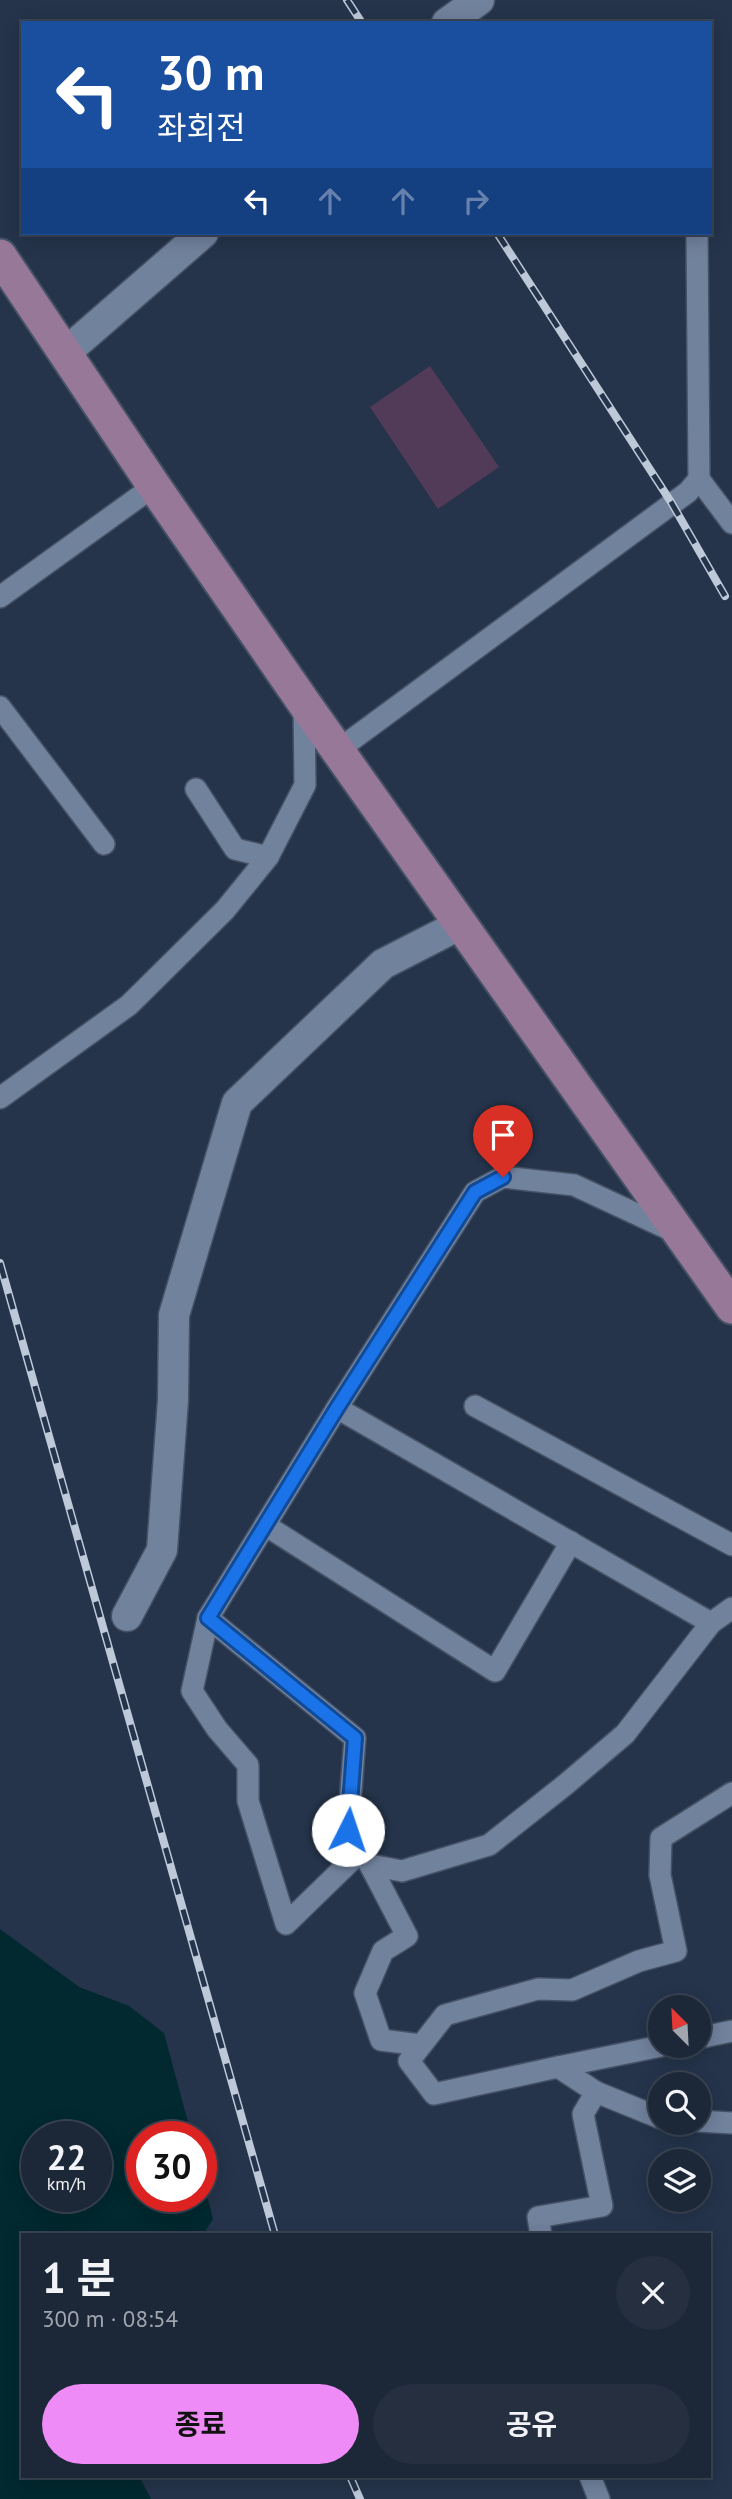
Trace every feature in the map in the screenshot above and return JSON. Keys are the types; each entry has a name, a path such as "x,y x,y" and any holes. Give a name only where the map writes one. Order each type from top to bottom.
{"main road":[{"path":"0,256 304,703 732,1307"}],"street":[{"path":"450,21 479,0"},
{"path":"65,353 201,235"},
{"path":"697,235 699,479 732,523"},
{"path":"338,750 688,492 699,479"},
{"path":"0,597 154,486"},
{"path":"0,1098 129,1005 225,910 268,857 305,785 304,703"},
{"path":"0,706 104,844"},
{"path":"196,789 235,849 268,857"},
{"path":"127,1616 162,1550 173,1400 174,1315 237,1103 383,964 461,924"},
{"path":"365,1858 286,1924 248,1801 248,1765 217,1729 192,1691 208,1618 337,1408 475,1192 503,1177 573,1185 683,1235"},
{"path":"475,1406 732,1545"},
{"path":"337,1408 711,1623"},
{"path":"265,1525 495,1671 571,1542"},
{"path":"365,1858 402,1871 489,1845 625,1734 711,1623 732,1608"},
{"path":"208,1618 355,1738 348,1830 407,1936 383,1951 365,1993 382,2040 421,2045"},
{"path":"648,2049 435,2094 409,2061 445,2015 538,1989 572,1990 639,1961 676,1951 660,1875 662,1838 732,1793"},
{"path":"711,2035 732,2031"},
{"path":"558,2067 596,2092 648,2113"},
{"path":"541,2233 538,2217 602,2206 583,2114 596,2092"},
{"path":"711,2122 732,2123"},
{"path":"591,2478 599,2499"}],"shaded area":[{"path":"0,1929 79,1987 129,2006 164,2033 188,2121 126,2121 126,2212 211,2212 213,2219 204,2233 21,2233 21,2478 140,2478 151,2499 0,2499"}],"building":[{"path":"430,366 499,467 438,509 370,407"}],"railway":[{"path":"347,0 361,21"},
{"path":"498,235 671,502 725,596"},
{"path":"0,1263 274,2233"},
{"path":"351,2478 360,2499"}],"route":[{"path":"348,1830 355,1738 208,1618 337,1408 475,1192 503,1177"}]}
